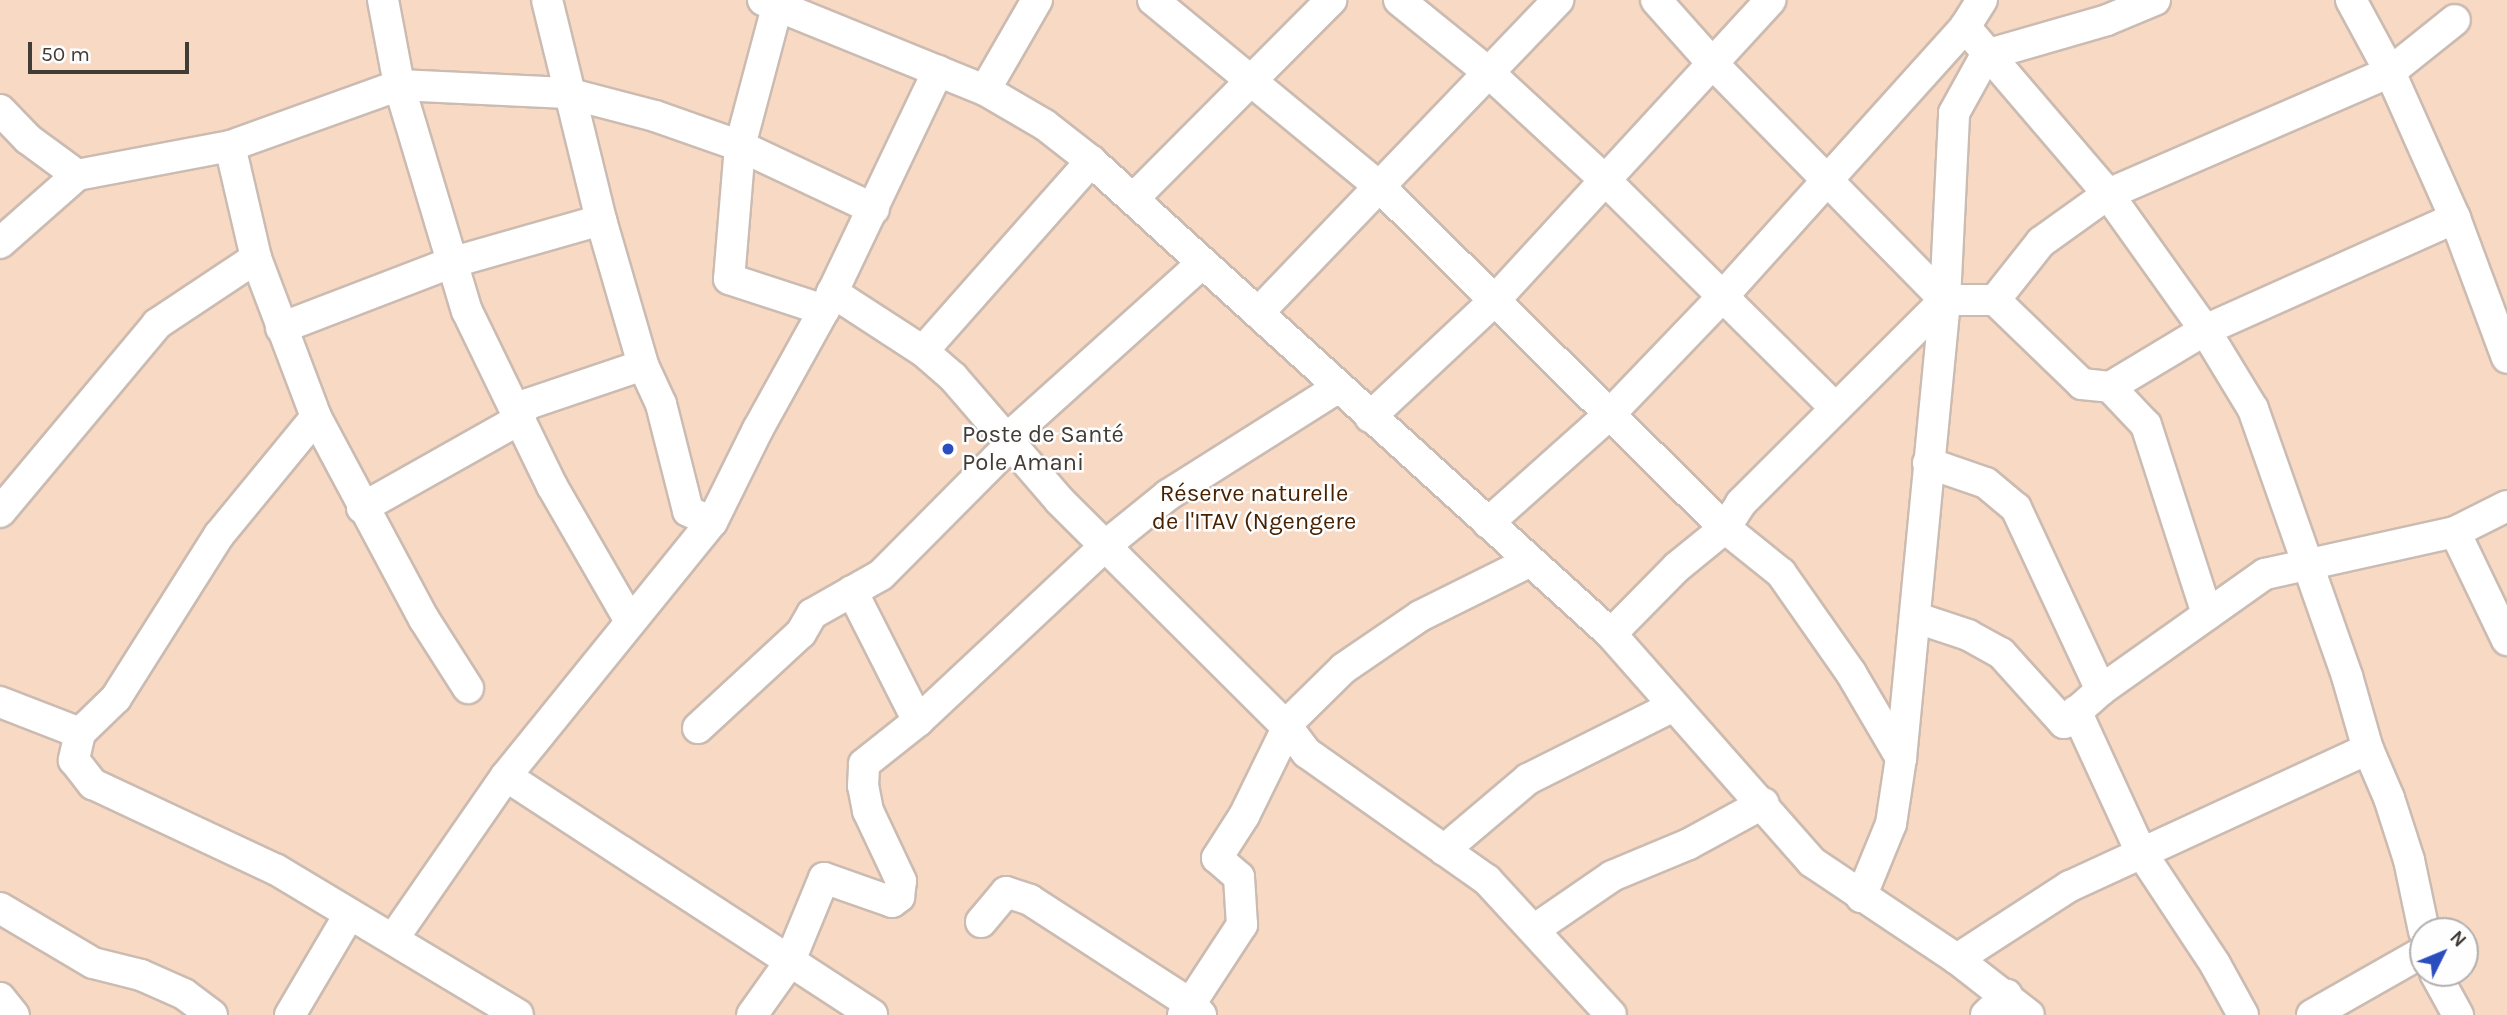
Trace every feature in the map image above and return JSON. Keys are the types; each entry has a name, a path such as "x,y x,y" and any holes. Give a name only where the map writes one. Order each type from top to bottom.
{"street":[{"path":"383,0 399,85 450,263 467,311 520,414 552,486 630,621"},
{"path":"547,0 567,93 601,220 643,365 661,404 688,511 712,522"},
{"path":"985,90 1037,0"},
{"path":"1153,0 1381,188 1442,244 1493,302 1726,528 1781,573 1851,673 1901,758"},
{"path":"1133,199 1254,81 1331,0"},
{"path":"1399,0 1488,72 1606,181 1835,408"},
{"path":"1258,313 1381,188 1558,0"},
{"path":"1656,0 1714,65 1945,300"},
{"path":"1370,416 1493,302 1771,0"},
{"path":"1861,897 1891,824 1901,758 1917,618 1928,463 1945,300 1954,113 1986,55 2106,20 2155,0"},
{"path":"2351,0 2390,72 2455,218 2507,358"},
{"path":"1611,1015 1535,929 1487,880 1307,753 1288,728 1105,545 953,377 923,351 828,301 729,279 740,146 770,4 985,90 1045,125 1091,160 1337,388 1611,634 1672,707 1765,803 1812,862 1957,959 2007,1008"},
{"path":"1976,8 1986,55 2108,194 2205,330 2253,409 2308,563 2368,748 2405,848 2421,917"},
{"path":"1488,523 1609,415 1723,296 1829,182 1976,8"},
{"path":"1995,300 2041,242 2108,194 2390,72 2455,20"},
{"path":"393,939 506,776 712,522 828,301 938,71"},
{"path":"0,243 77,175 230,146 399,85 567,93 655,116 740,146 874,209"},
{"path":"0,110 28,139 77,175"},
{"path":"230,146 256,258 316,417 362,508 468,688"},
{"path":"923,351 1091,160"},
{"path":"1611,634 1677,567 1726,528 1741,503 1945,300 1995,300 2012,312 2082,384 2110,387 2205,330 2455,218"},
{"path":"281,328 450,263 601,220"},
{"path":"0,512 157,324 256,258"},
{"path":"698,727 801,633 812,614 881,575 1010,441 1201,264"},
{"path":"362,508 475,447 520,414 528,404 643,365"},
{"path":"2110,387 2146,425 2207,614"},
{"path":"752,1015 789,963 824,878 892,902 899,897 901,880 868,811 863,786 864,764 918,721 1105,545 1168,495 1337,388"},
{"path":"316,417 219,535 116,698 80,733 74,760 93,784 277,870 518,1015"},
{"path":"1928,463 1986,483 2017,508 2101,690"},
{"path":"1917,618 1968,635 2001,653 2064,723 2101,690 2265,574 2455,532 2507,506"},
{"path":"2455,532 2507,640"},
{"path":"981,922 1006,892 1030,900 1191,1011 1241,925 1239,877 1217,858 1244,816 1288,728 1344,668 1420,616 1529,562"},
{"path":"852,591 918,721"},
{"path":"0,702 80,733"},
{"path":"1444,849 1528,779 1672,707"},
{"path":"2076,711 2141,852 2215,964 2243,1015"},
{"path":"1957,959 2070,886 2368,748"},
{"path":"506,776 872,1015"},
{"path":"1535,929 1612,876 1689,844 1765,803"},
{"path":"0,908 93,962 141,975 184,994 212,1015"},
{"path":"290,1015 349,915"},
{"path":"2312,1015 2409,960"},
{"path":"2443,987 2459,1015"},
{"path":"0,999 14,1015"}],"green space":[{"name":"Réserve naturelle de l'ITAV (Ngengere","path":"0,0 2507,0 2507,1015 0,1015"}],"place":[{"name":"Poste de Santé Pole Amani","path":"948,449"}]}
